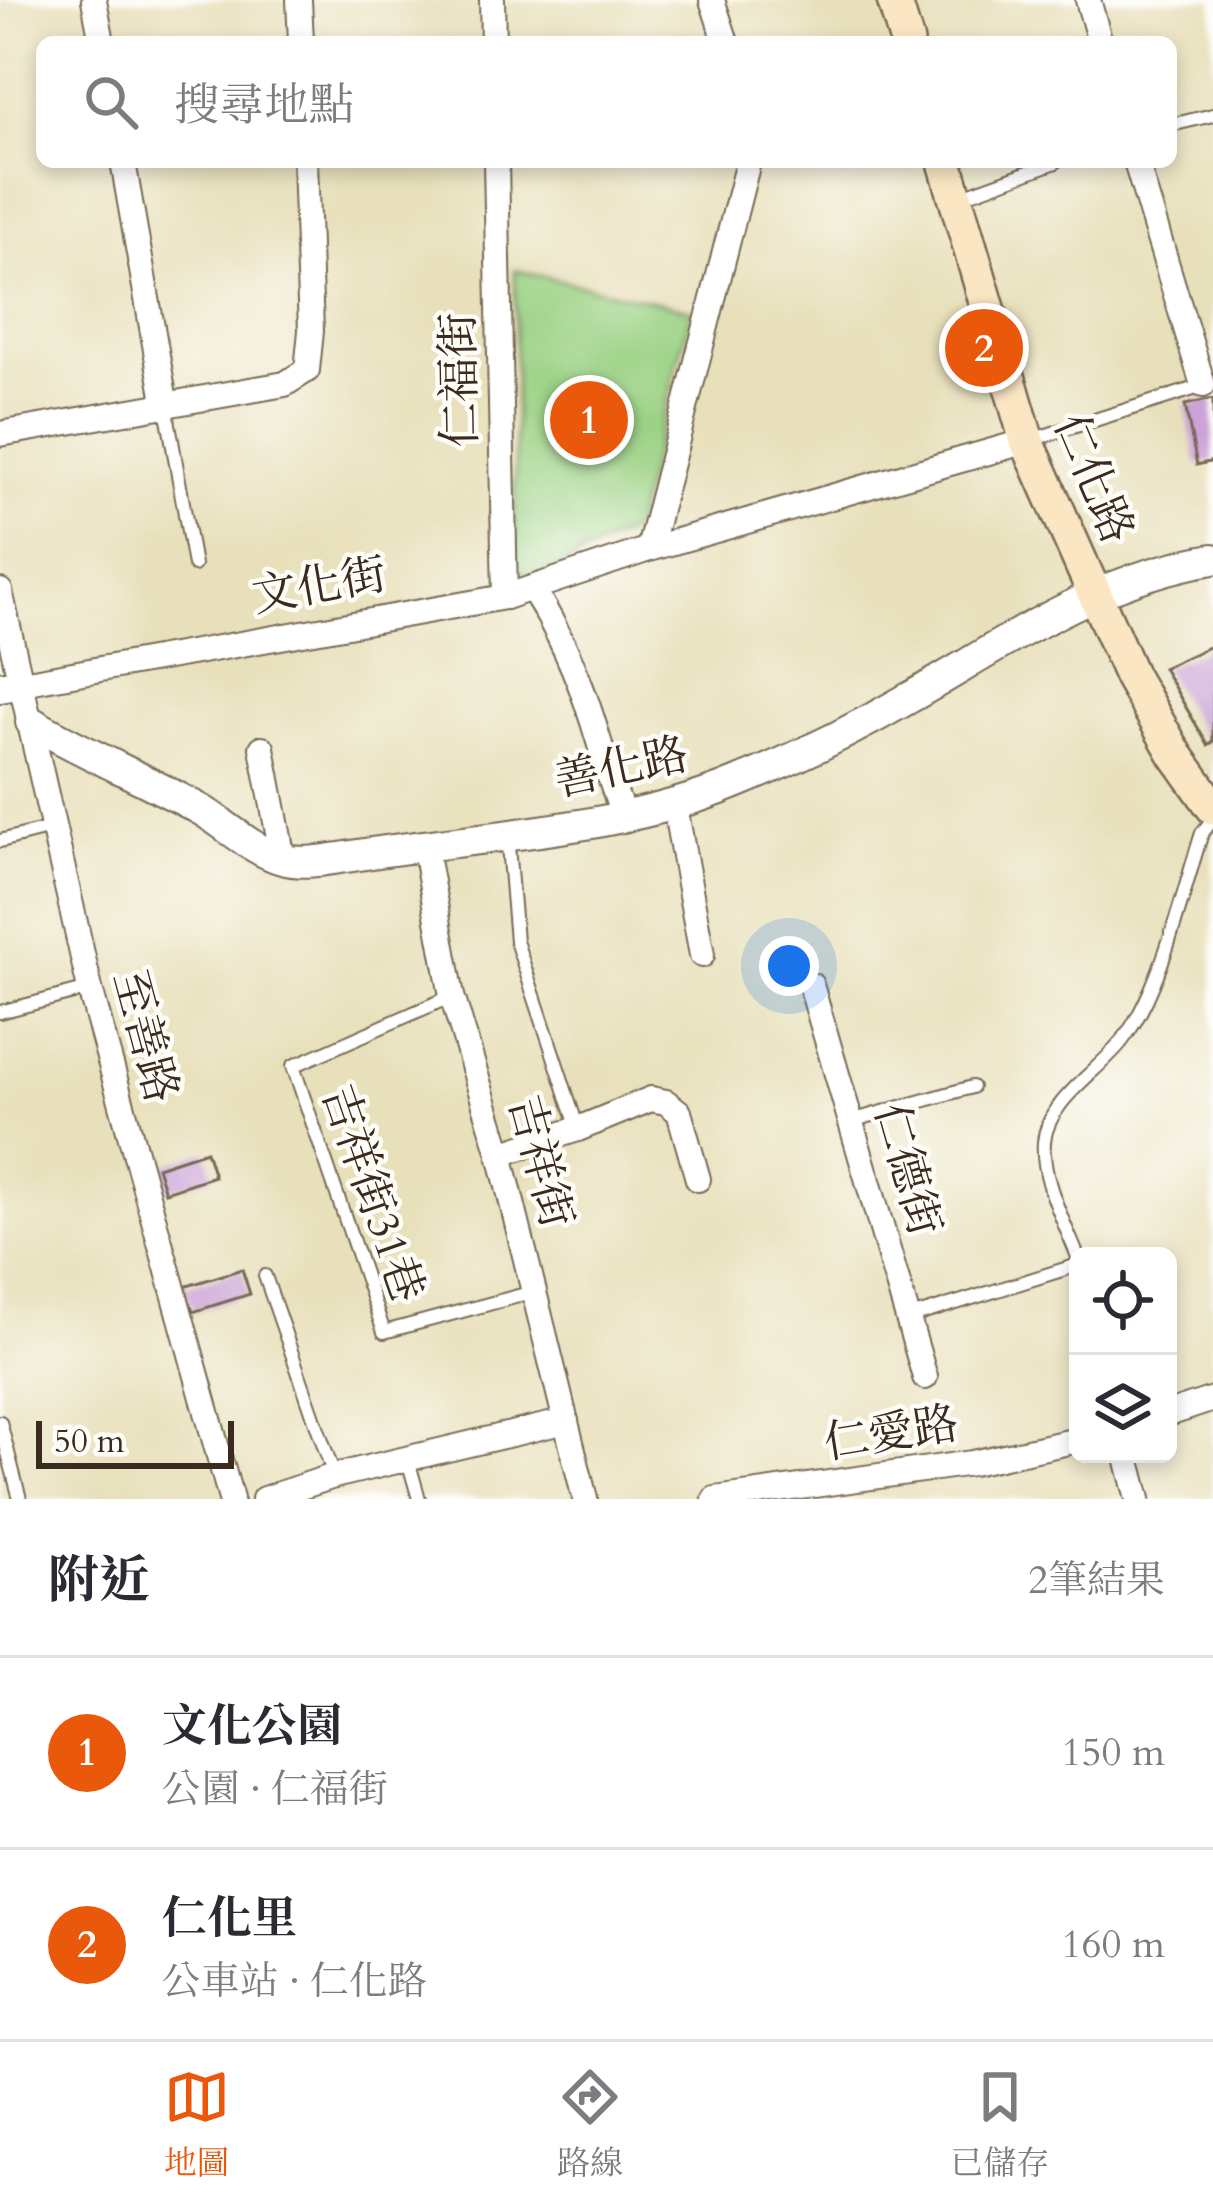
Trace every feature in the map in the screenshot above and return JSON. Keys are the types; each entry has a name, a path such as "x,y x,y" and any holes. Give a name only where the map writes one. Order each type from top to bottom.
{"main road":[{"path":"894,0 905,36"},
{"name":"仁化路","path":"947,168 1027,441 1149,709 1213,807"}],"street":[{"path":"94,0 100,36"},
{"path":"299,0 301,36"},
{"path":"493,0 494,36"},
{"path":"712,0 724,36"},
{"path":"1088,0 1098,36"},
{"path":"124,168 166,407"},
{"path":"0,434 285,384 307,370 311,331 305,168"},
{"name":"仁福街","path":"496,168 505,597"},
{"path":"649,549 746,168"},
{"path":"1138,168 1208,384"},
{"name":"文化街","path":"11,685 505,597 649,549 1027,441"},
{"name":"善化路","path":"31,722 283,859 329,860 625,819 675,807 826,744 1094,592 1165,567 1213,560"},
{"path":"532,588 550,618 591,715 610,785 625,819"},
{"name":"至善路","path":"0,591 11,685 31,722 90,989 231,1499"},
{"path":"262,748 283,859"},
{"path":"675,807 702,955"},
{"name":"吉祥街","path":"424,844 452,996 500,1154 585,1499"},
{"name":"仁德街","path":"812,985 926,1377"},
{"path":"500,1154 651,1099 679,1112 698,1179"},
{"path":"1177,1411 1213,1399"},
{"path":"264,1499 334,1476 566,1421"},
{"name":"仁愛路","path":"715,1499 807,1494 1069,1442"},
{"path":"1128,1463 1138,1499"}],"lane":[{"path":"1177,124 1213,115"},
{"path":"956,198 1039,168"},
{"path":"1027,441 1208,384"},
{"path":"166,407 194,565"},
{"path":"1073,1247 1045,1167 1043,1138 1057,1109 1124,1039 1147,997 1202,833 1213,819"},
{"path":"0,842 52,828"},
{"path":"506,833 516,941 578,1129"},
{"path":"0,1012 90,989"},
{"name":"吉祥街31巷","path":"452,996 292,1066 384,1333 533,1292"},
{"path":"851,1121 972,1087"},
{"path":"908,1318 1069,1264"},
{"path":"266,1276 334,1476"},
{"path":"0,1422 20,1499"},
{"path":"408,1460 418,1499"}],"green space":[{"path":"515,270 692,310 633,530 533,579 515,567"}],"building":[{"path":"1213,399 1213,461 1197,465 1185,405"},
{"path":"1213,645 1213,742 1208,745 1163,668"},
{"path":"206,1151 214,1176 165,1192 157,1167"},
{"path":"242,1269 250,1294 193,1312 184,1287"}],"place":[{"name":"仁化里","path":"984,348"},
{"name":"文化公園","path":"589,420"}]}
